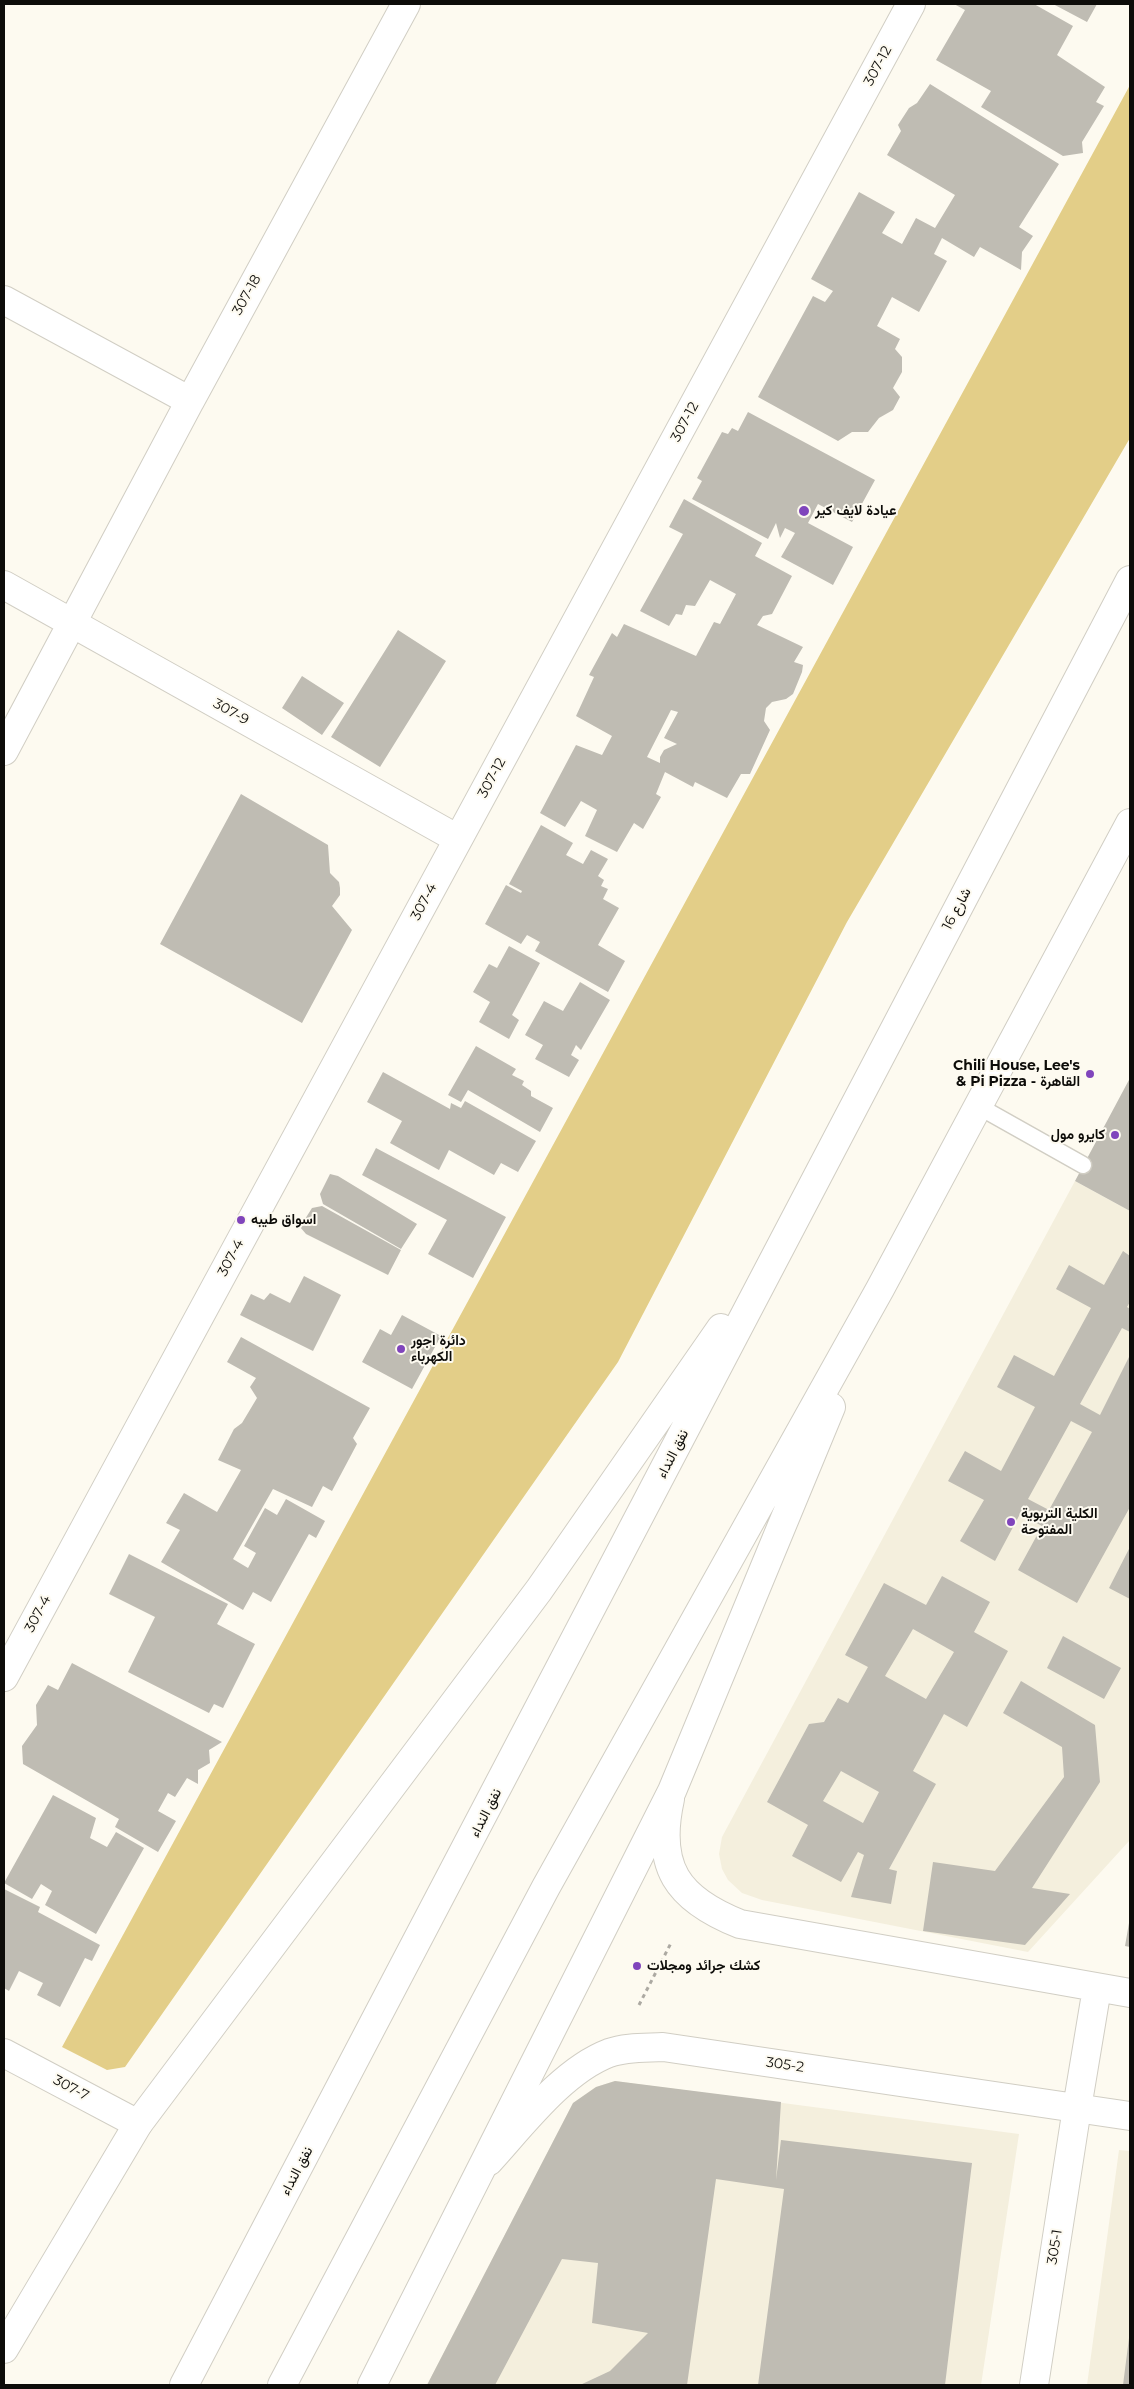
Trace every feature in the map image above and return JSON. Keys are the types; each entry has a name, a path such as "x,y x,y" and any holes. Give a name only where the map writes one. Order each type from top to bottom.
{"main road":[{"name":"307-18","path":"4,751 190,401 406,4"},
{"name":"307-12","path":"458,839 912,4"},
{"path":"4,300 190,401"},
{"name":"شارع 16","path":"783,1238 1130,580"},
{"name":"307-9","path":"4,585 458,839"},
{"path":"282,2385 546,1887 880,1289 1130,823"},
{"name":"307-4","path":"4,1676 458,839"},
{"path":"4,2349 138,2124 539,1590 783,1238"},
{"name":"نفق النداء","path":"184,2385 467,1849 783,1238"},
{"path":"372,2385 672,1791 880,1289"},
{"path":"672,1791 665,1830 666,1851 673,1873 678,1884 693,1900 717,1915 740,1924 1130,1993"},
{"name":"305-1","path":"1034,2385 1097,1988"},
{"name":"305-2","path":"483,2168 567,2079 590,2062 609,2053 631,2048 663,2047 1130,2116"},
{"name":"307-7","path":"4,2052 138,2124"}],"lane":[{"path":"978,1106 1083,1165"}],"path":[{"path":"639,2005 671,1943"}],"shaded area":[{"path":"1130,85 1130,438 847,922 618,1362 125,2067 107,2070 62,2047"},
{"name":"الكلية التربوية المفتوحة","path":"1075,1181 1130,1211 1130,1840 1028,1952 762,1900 742,1893 728,1880 722,1869 719,1854 722,1837"},
{"path":"615,2081 1019,2134 981,2385 427,2385 573,2103 596,2087"},
{"path":"1119,2150 1130,2151 1130,2385 1087,2385"}],"building":[{"path":"954,4 1034,4 1073,26 1057,55 1105,87 1096,102 1104,106 1082,142 1083,153 1063,156 981,107 991,91 936,60 965,10"},
{"path":"1053,4 1097,4 1087,22"},
{"path":"930,84 1059,164 1019,227 1033,236 1022,252 1021,270 980,247 974,257 942,238 934,254 947,261 919,312 892,297 877,326 900,339 895,349 902,357 902,372 893,388 900,397 893,410 879,418 868,432 852,432 838,441 758,397 813,296 825,302 833,291 811,279 859,192 895,212 882,233 902,244 916,218 935,228 955,195 887,155 901,131 898,125 909,108 917,103"},
{"path":"748,412 875,480 852,522 818,504 808,523 853,547 833,585 781,557 795,533 785,528 780,538 776,523 768,539 692,499 702,481 697,478 722,432 728,434 732,428 738,431"},
{"path":"684,499 762,543 755,556 792,576 772,614 763,616 757,625 803,647 794,662 803,665 802,672 793,694 786,699 772,702 766,708 764,721 770,730 750,774 741,774 727,798 695,782 693,787 665,772 656,794 661,797 643,829 634,823 617,852 585,836 597,810 581,801 565,827 540,813 576,745 602,755 612,736 576,716 594,677 589,675 612,633 617,637 624,624 696,656 714,622 720,624 736,594 710,580 695,606 686,605 682,615 676,614 669,626 640,611 683,534 669,527","holes":["671,710 678,712 664,738 677,744 664,750 660,757 660,763 647,757"]},
{"path":"398,630 446,661 380,767 331,737"},
{"path":"302,676 344,703 322,735 282,708"},
{"path":"241,794 328,845 330,873 339,882 340,888 340,895 332,906 352,930 302,1023 160,944"},
{"path":"541,825 573,843 566,855 583,864 591,850 608,859 598,876 604,880 601,886 608,889 603,899 619,908 598,945 625,961 608,992 535,951 540,942 527,935 521,944 485,924 506,885 521,893 522,891 509,884"},
{"path":"509,946 540,963 512,1015 519,1020 509,1039 479,1022 490,1002 473,992 489,964 497,968"},
{"path":"580,982 610,1000 581,1050 576,1045 571,1055 579,1060 569,1077 535,1059 543,1045 525,1035 544,1001 563,1011"},
{"path":"476,1046 516,1069 512,1075 524,1081 522,1085 531,1091 531,1096 553,1108 540,1132 468,1090 461,1102 448,1095"},
{"path":"383,1072 450,1109 451,1103 461,1108 465,1101 536,1141 518,1172 501,1163 494,1175 449,1150 439,1170 390,1143 402,1121 367,1102"},
{"name":"كايرو مول","path":"1130,1078 1130,1211 1075,1181"},
{"path":"376,1148 506,1217 473,1278 428,1254 447,1220 362,1175"},
{"path":"330,1174 338,1176 417,1224 401,1249 323,1204 320,1194"},
{"path":"322,1206 401,1250 388,1275 306,1234 300,1227 312,1208"},
{"path":"1123,1251 1130,1256 1130,1302 1127,1307 1130,1309 1130,1332 1122,1328 1080,1404 1100,1415 1130,1355 1130,1507 1077,1603 1018,1570 1042,1526 1020,1514 995,1561 960,1541 984,1500 948,1481 965,1451 1001,1471 1035,1407 997,1387 1014,1355 1054,1376 1091,1308 1056,1289 1069,1265 1104,1285","holes":["1071,1421 1092,1432 1049,1510 1028,1499"]},
{"path":"304,1276 341,1295 313,1351 240,1315 251,1294 264,1300 270,1293 290,1303"},
{"name":"دائرة اجور الكهرباء","path":"402,1315 441,1336 412,1389 362,1362 380,1329 391,1335"},
{"path":"241,1337 370,1408 353,1438 357,1444 332,1491 323,1486 312,1507 273,1489 233,1559 248,1568 256,1553 244,1546 265,1508 277,1515 286,1499 325,1521 316,1538 309,1534 271,1602 253,1592 243,1610 161,1562 180,1530 166,1523 184,1493 217,1512 241,1470 218,1460 234,1429 242,1423 257,1398 250,1387 256,1378 227,1362"},
{"path":"1130,1547 1130,1599 1109,1588"},
{"path":"129,1554 228,1604 217,1624 255,1644 223,1708 214,1704 209,1713 128,1672 155,1617 109,1594"},
{"path":"942,1576 990,1602 974,1632 1008,1651 967,1727 944,1714 913,1771 936,1784 889,1869 897,1871 891,1904 851,1897 864,1855 858,1852 841,1882 792,1856 808,1825 767,1802 809,1724 824,1722 838,1698 848,1703 868,1667 845,1655 884,1583 926,1605","holes":["913,1629 954,1652 926,1699 885,1676","841,1771 879,1792 863,1823 823,1801"]},
{"path":"1063,1636 1121,1668 1104,1699 1047,1668"},
{"path":"72,1663 222,1742 209,1750 210,1763 198,1770 198,1784 187,1778 175,1797 168,1793 158,1811 176,1821 158,1852 115,1827 119,1819 23,1764 22,1746 37,1725 36,1705 48,1685 58,1690"},
{"path":"1021,1681 1095,1725 1100,1782 1032,1888 1070,1894 1025,1945 923,1931 933,1862 995,1871 1064,1777 1062,1747 1003,1713"},
{"path":"53,1795 96,1818 90,1838 107,1847 116,1832 144,1848 96,1934 45,1905 52,1891 41,1884 32,1899 4,1883"},
{"path":"4,1889 40,1907 38,1912 100,1945 92,1961 85,1958 60,2007 37,1995 43,1983 19,1971 9,1991 4,1988"},
{"path":"1130,1923 1130,1947 1125,1946"},
{"path":"615,2081 781,2102 776,2180 781,2140 972,2163 945,2385 758,2385 784,2189 716,2179 687,2385 580,2385 610,2371 648,2333 592,2323 598,2263 562,2259 495,2385 427,2385 573,2103 596,2087"},
{"path":"1129,2338 1130,2385 1123,2385"}],"place":[{"name":"عيادة لايف كير","path":"804,511"},
{"name":"Chili House, Lee's & Pi Pizza - القاهرة","path":"1090,1074"},
{"name":"كايرو مول","path":"1115,1135"},
{"name":"اسواق طيبه","path":"241,1220"},
{"name":"دائرة اجور الكهرباء","path":"401,1349"},
{"name":"الكلية التربوية المفتوحة","path":"1011,1522"},
{"name":"كشك جرائد ومجلات","path":"637,1966"}]}
